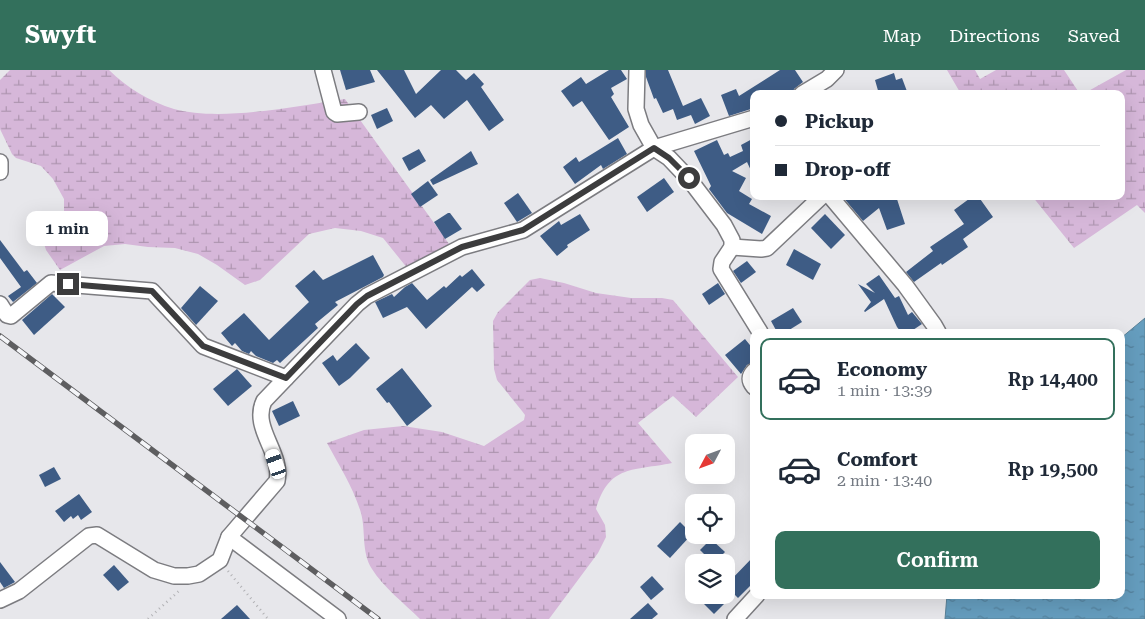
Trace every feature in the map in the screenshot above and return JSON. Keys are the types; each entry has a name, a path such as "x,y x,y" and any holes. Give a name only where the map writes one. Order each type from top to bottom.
{"street":[{"path":"323,70 333,112 337,114 359,112"},
{"path":"637,70 636,109 641,125 654,148 669,158 689,178 724,225 732,240 732,247 722,262 721,269 758,329"},
{"path":"808,90 825,79"},
{"path":"0,600 19,591 88,536 97,535 154,570 174,576 199,574 220,560 229,537 276,481 278,474 260,418 264,401 357,304 367,296 462,247 523,230 654,148 750,119"},
{"path":"0,162 0,172"},
{"path":"732,247 767,248 818,200"},
{"path":"833,200 905,285 936,329"},
{"path":"0,304 7,315 11,316 51,283 152,291 203,346 286,378"},
{"path":"229,537 338,619"},
{"path":"735,619 753,599"}],"path":[{"path":"220,560 268,619"},
{"path":"148,619 199,574"}],"green space":[{"path":"10,70 109,70 147,98 174,109 193,113 259,112 345,99 452,248 408,269 383,238 361,231 335,228 309,234 260,280 245,285 198,254 175,248 125,244 104,246 60,270 46,250 43,240 64,215 64,199 53,179 41,166 16,158 12,154 0,129 0,80"},
{"path":"947,70 975,70 980,79 996,70 1064,70 1077,90 959,90"},
{"path":"1126,70 1145,70 1145,213 1137,205 1074,248 1035,200 1125,200 1125,90 1090,90"},
{"path":"540,278 596,293 631,298 673,300 738,377 696,417 673,396 638,423 672,463 625,472 608,484 601,494 596,509 605,525 606,537 598,553 549,619 420,619 388,589 372,569 366,556 361,513 358,504 346,477 327,443 364,430 403,426 442,432 484,446 524,420 525,415 497,380 494,369 493,321 498,312 530,280"}],"water":[{"path":"1145,318 1145,619 945,619 947,599 1125,599 1125,335"}],"building":[{"path":"340,70 370,70 375,82 346,90"},
{"path":"377,70 404,70 416,94 441,70 456,70 466,80 474,73 484,84 481,87 504,120 489,131 467,100 444,119 431,105 415,118"},
{"path":"609,70 621,70 627,79 611,88 614,94 611,97 629,127 609,140 582,101 573,107 561,91 581,77 586,84"},
{"path":"646,70 668,70 683,106 701,98 710,116 695,124 691,115 677,120 673,109 663,113 656,98 654,99 646,77"},
{"path":"780,70 795,70 803,82 794,90 750,90 750,109 729,116 721,95 736,89 739,96"},
{"path":"894,73 896,80 902,78 906,90 878,90 875,80"},
{"path":"387,108 393,121 377,129 371,115"},
{"path":"618,138 627,154 603,169 601,165 575,184 563,167 576,157 579,162"},
{"path":"717,140 724,155 728,153 730,157 743,151 741,145 750,140 750,168 747,162 732,171 746,178 739,191 750,198 751,200 749,204 771,216 762,234 727,213 709,189 711,186 694,151"},
{"path":"419,149 426,161 409,171 402,158"},
{"path":"471,151 478,164 433,185 430,180"},
{"path":"664,178 674,192 647,212 637,197"},
{"path":"428,181 438,195 420,207 411,194"},
{"path":"518,193 532,213 517,222 504,203"},
{"path":"845,200 897,200 905,224 887,230 879,208 863,221"},
{"path":"968,200 981,200 993,217 963,239 968,247 914,282 906,272 933,251 930,247 964,224 954,210"},
{"path":"450,213 462,229 445,239 434,222"},
{"path":"580,214 590,230 567,245 568,247 557,256 540,236 559,221 561,225"},
{"path":"825,214 845,235 831,249 811,228"},
{"path":"0,240 24,272 27,270 37,283 13,302 8,296 21,287 0,258"},
{"path":"794,249 821,264 813,280 786,265"},
{"path":"373,255 384,275 383,277 335,302 338,305 315,324 318,328 280,363 277,360 273,363 256,356 251,351 249,354 242,351 235,343 232,346 221,333 244,313 269,340 309,302 295,286 314,270 323,280"},
{"path":"747,261 756,272 741,283 733,271"},
{"path":"472,269 485,285 477,292 472,287 426,329 407,307 383,318 375,302 392,294 394,297 412,283 427,300 444,286 446,288 460,275 462,277"},
{"path":"879,275 895,298 899,296 908,315 912,312 922,324 914,329 899,329 884,299 865,312 871,302 858,284 875,293 866,284"},
{"path":"718,283 725,294 709,305 702,294"},
{"path":"200,286 218,301 196,325 181,308"},
{"path":"52,294 65,307 34,335 22,320"},
{"path":"793,308 802,322 791,329 775,329 771,321"},
{"path":"745,339 750,345 750,364 741,374 725,355"},
{"path":"356,343 370,358 339,386 322,363 333,355 337,361"},
{"path":"402,368 432,406 407,426 389,402 387,403 376,389"},
{"path":"237,369 252,386 228,406 213,389"},
{"path":"293,401 300,416 279,426 272,411"},
{"path":"54,467 61,479 45,487 39,475"},
{"path":"79,494 92,512 81,520 78,515 73,519 71,516 64,522 55,511"},
{"path":"680,522 685,527 685,542 670,558 657,546"},
{"path":"706,544 716,544 725,552 723,554 704,554 700,550"},
{"path":"750,560 750,586 738,598 735,595 735,576"},
{"path":"0,562 15,582 4,588 0,582"},
{"path":"114,565 129,582 118,591 103,575"},
{"path":"652,576 664,589 651,600 640,587"},
{"path":"648,603 658,614 652,619 630,619"},
{"path":"704,604 724,604 714,614"},
{"path":"237,605 250,619 221,619"}],"railway":[{"path":"0,336 378,619"}],"route":[{"path":"68,284 152,291 203,346 286,378 362,299 462,247 523,230 654,148 669,158 689,178"}]}
